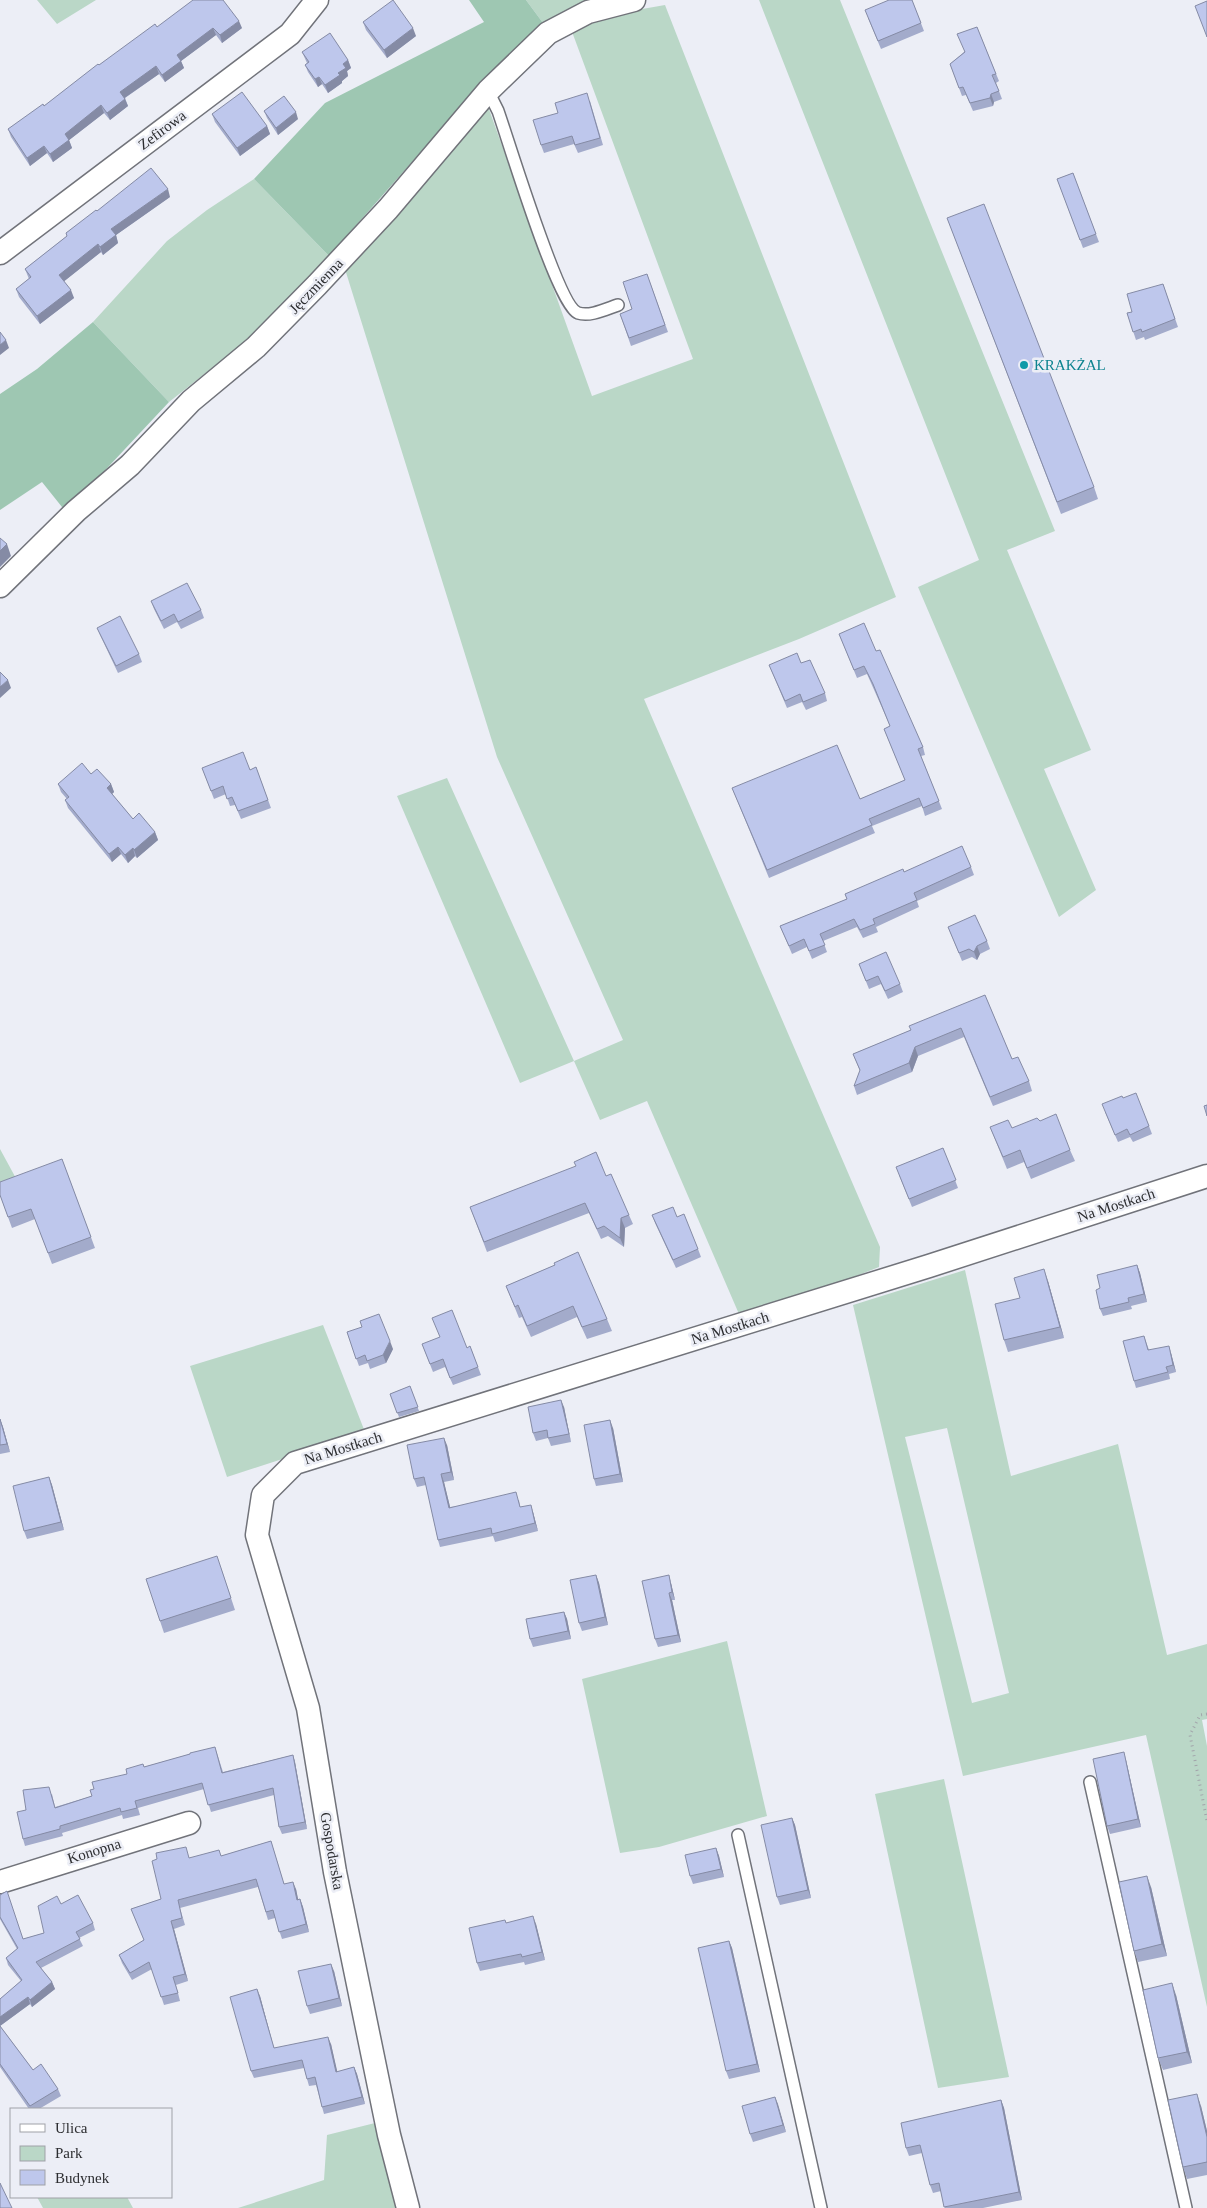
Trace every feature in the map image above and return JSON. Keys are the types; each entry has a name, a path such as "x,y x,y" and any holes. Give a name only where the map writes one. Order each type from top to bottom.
{"street":[{"name":"Zefirowa","path":"0,253 290,34 317,0"},
{"name":"Jęczmienna","path":"0,586 76,511 130,465 191,401 256,347 388,209 488,91 548,33 588,12 634,0"},
{"name":"Na Mostkach","path":"263,1495 294,1462 930,1266 1207,1176"},
{"name":"Gospodarska","path":"263,1495 257,1535 308,1708 334,1872 389,2135 408,2208"},
{"name":"Konopna","path":"0,1882 189,1823"}],"lane":[{"path":"488,91 498,111 552,268 570,307 577,313 588,314 618,305"},
{"path":"1090,1782 1186,2208"},
{"path":"738,1835 821,2208"}],"path":[{"path":"1207,1714 1200,1715 1190,1734 1207,1821"}],"green space":[{"path":"37,0 96,0 57,24"},
{"path":"469,0 526,0 546,27 479,86 329,256 254,179 325,103 484,22"},
{"path":"526,0 612,0 546,27"},
{"path":"759,0 840,0 1055,531 1007,550 1091,750 1044,769 1096,890 1059,917 918,587 979,560"},
{"path":"665,5 896,597 799,639 644,699 880,1247 879,1267 742,1321 647,1101 600,1120 574,1061 623,1040 497,757 344,266 486,101 592,396 693,359 571,29 591,18"},
{"path":"254,179 329,256 255,334 169,402 93,322 167,241 207,210"},
{"path":"93,322 169,402 66,512 42,482 0,510 0,394 37,369"},
{"path":"447,778 574,1061 520,1083 397,796"},
{"path":"0,1149 18,1182 0,1188"},
{"path":"965,1270 1011,1476 1118,1444 1167,1655 1207,1644 1207,1719 1202,1720 1207,1746 1207,2007 1146,1735 963,1776 853,1305","holes":["947,1428 1009,1693 972,1703 905,1437"]},
{"path":"323,1325 365,1432 227,1477 190,1366"},
{"path":"727,1641 767,1816 659,1847 620,1853 582,1679"},
{"path":"944,1779 1009,2077 938,2088 875,1794"},
{"path":"379,2122 403,2208 238,2208 324,2180 327,2135"},
{"path":"38,2198 128,2198 133,2208 43,2208"}],"building":[{"path":"193,0 223,0 239,21 220,35 213,28 177,55 181,61 162,75 156,66 120,92 125,99 107,113 101,105 65,134 69,140 50,154 44,146 27,158 8,129 43,104 44,106 98,64 155,24 157,27"},
{"path":"393,0 413,28 384,50 363,22"},
{"path":"889,0 912,0 921,23 878,41 865,10"},
{"path":"1207,1 1207,37 1195,6"},
{"path":"977,27 996,74 992,75 999,91 991,94 990,98 970,103 963,87 959,88 950,64 965,52 957,34"},
{"path":"330,33 348,60 343,64 346,68 338,73 340,75 325,85 319,77 315,79 305,65 309,62 302,52"},
{"path":"242,92 267,126 237,148 212,114"},
{"path":"587,93 600,138 575,145 572,136 541,145 533,120 558,113 555,103"},
{"path":"284,96 296,112 276,128 264,111"},
{"path":"151,168 168,189 111,229 116,235 100,247 98,244 59,275 71,290 37,316 16,289 31,277 25,269 67,236 66,233"},
{"path":"1073,173 1096,234 1080,240 1057,179"},
{"name":"KRAKŻAL","path":"984,204 1094,487 1057,502 947,218"},
{"path":"647,274 665,325 629,338 620,314 632,309 623,282"},
{"path":"1163,284 1175,319 1142,332 1141,329 1133,332 1127,313 1132,312 1127,294"},
{"path":"0,332 6,340 0,345"},
{"path":"0,538 7,544 0,551"},
{"path":"187,583 201,610 178,622 174,614 161,621 151,601"},
{"path":"120,616 139,654 116,666 97,628"},
{"path":"864,623 876,651 880,650 923,747 918,749 939,801 923,808 919,798 869,819 872,825 767,870 732,788 837,745 860,799 905,780 884,729 890,726 873,684 864,666 854,670 839,634"},
{"path":"797,653 801,663 810,660 825,693 803,702 800,694 785,701 769,665"},
{"path":"0,672 8,680 0,687"},
{"path":"243,752 250,770 256,767 268,800 238,811 232,797 227,799 223,786 211,791 202,768"},
{"path":"82,763 91,774 97,769 111,784 107,788 133,819 139,813 155,832 134,850 133,848 125,855 118,847 109,854 65,800 69,797 58,784"},
{"path":"962,846 971,867 914,893 917,900 873,919 875,924 860,930 854,919 820,934 825,945 809,951 804,939 789,946 780,926 847,899 845,894 903,869 904,872"},
{"path":"975,915 987,941 977,946 974,952 969,949 959,953 948,927"},
{"path":"886,952 900,984 885,991 878,976 866,981 859,964"},
{"path":"985,995 1012,1059 1018,1057 1029,1081 990,1097 961,1028 915,1047 909,1063 854,1086 860,1070 853,1054 911,1030 909,1026"},
{"path":"1136,1093 1149,1126 1130,1135 1127,1129 1115,1135 1102,1104"},
{"path":"1207,1105 1207,1116 1204,1106"},
{"path":"1056,1114 1070,1150 1027,1168 1020,1150 1003,1157 990,1127 1008,1120 1012,1128 1037,1118 1040,1121"},
{"path":"943,1148 956,1180 909,1199 896,1167"},
{"path":"596,1152 606,1176 611,1174 629,1215 621,1218 620,1238 604,1226 597,1229 585,1203 484,1242 470,1207 576,1166 574,1162"},
{"path":"62,1159 91,1237 48,1253 31,1209 8,1217 0,1195 0,1182"},
{"path":"673,1207 677,1217 684,1214 698,1249 673,1260 652,1215"},
{"path":"578,1252 607,1319 582,1327 573,1306 527,1326 518,1305 515,1307 506,1286 555,1265 554,1263"},
{"path":"1137,1265 1144,1294 1128,1298 1129,1302 1100,1309 1096,1290 1100,1288 1097,1275"},
{"path":"1044,1269 1060,1327 1004,1340 995,1304 1020,1298 1014,1278"},
{"path":"452,1310 467,1348 470,1346 478,1367 450,1378 443,1359 430,1364 422,1344 440,1337 432,1318"},
{"path":"379,1314 390,1341 383,1355 367,1361 365,1355 356,1359 347,1332 362,1327 360,1321"},
{"path":"1144,1336 1148,1350 1169,1346 1173,1365 1166,1367 1168,1372 1134,1381 1123,1341"},
{"path":"410,1386 418,1407 397,1413 390,1394"},
{"path":"561,1400 569,1434 548,1438 547,1430 533,1433 528,1407"},
{"path":"0,1419 7,1444 0,1445"},
{"path":"610,1420 620,1474 594,1479 584,1425"},
{"path":"444,1438 451,1472 441,1474 449,1508 516,1492 520,1507 531,1505 535,1523 492,1534 491,1528 438,1540 424,1477 414,1479 407,1445"},
{"path":"49,1477 61,1522 24,1531 13,1486"},
{"path":"217,1556 231,1598 160,1621 146,1579"},
{"path":"596,1575 605,1617 579,1623 570,1580"},
{"path":"669,1575 672,1592 669,1593 678,1635 655,1639 642,1581"},
{"path":"564,1612 568,1631 530,1639 526,1619"},
{"path":"215,1747 222,1773 293,1755 305,1822 279,1827 273,1788 208,1805 202,1783 135,1801 137,1808 121,1812 120,1808 60,1826 60,1829 23,1839 17,1812 26,1810 23,1790 49,1787 55,1808 92,1796 90,1790 94,1789 92,1782 127,1774 126,1769 143,1764 144,1767"},
{"path":"1124,1752 1138,1819 1107,1826 1093,1759"},
{"path":"792,1818 808,1890 777,1897 761,1825"},
{"path":"271,1841 284,1884 293,1882 297,1900 300,1899 306,1924 279,1932 273,1910 266,1912 256,1879 178,1900 182,1918 171,1921 185,1974 173,1977 178,1993 161,1997 149,1962 130,1973 119,1955 144,1940 131,1909 161,1899 152,1861 157,1859 156,1853 186,1847 189,1858 219,1850 221,1856"},
{"path":"716,1848 721,1869 690,1876 685,1855"},
{"path":"1147,1876 1162,1944 1134,1951 1119,1882"},
{"path":"7,1891 23,1939 44,1933 38,1906 57,1896 61,1904 78,1895 93,1923 76,1932 80,1939 36,1962 52,1982 30,2000 28,1997 0,2017 0,1999 22,1980 6,1958 18,1948 0,1917 0,1895"},
{"path":"533,1916 542,1952 522,1957 521,1954 477,1963 469,1928 505,1920 506,1923"},
{"path":"729,1941 757,2064 726,2071 698,1948"},
{"path":"331,1964 339,1998 307,2006 298,1971"},
{"path":"1172,1983 1187,2052 1158,2058 1143,1990"},
{"path":"257,1989 274,2048 328,2037 336,2072 354,2067 362,2097 322,2107 315,2077 307,2079 302,2060 251,2071 230,1997"},
{"path":"0,2026 33,2070 41,2064 58,2089 30,2106 0,2064"},
{"path":"1197,2094 1207,2137 1207,2162 1183,2167 1168,2100"},
{"path":"775,2097 783,2125 750,2134 742,2106"},
{"path":"1001,2100 1019,2192 944,2207 939,2183 930,2185 920,2145 906,2148 901,2123"},
{"path":"0,2183 12,2208 0,2208"}],"place":[{"name":"KRAKŻAL","path":"1024,365"}]}
